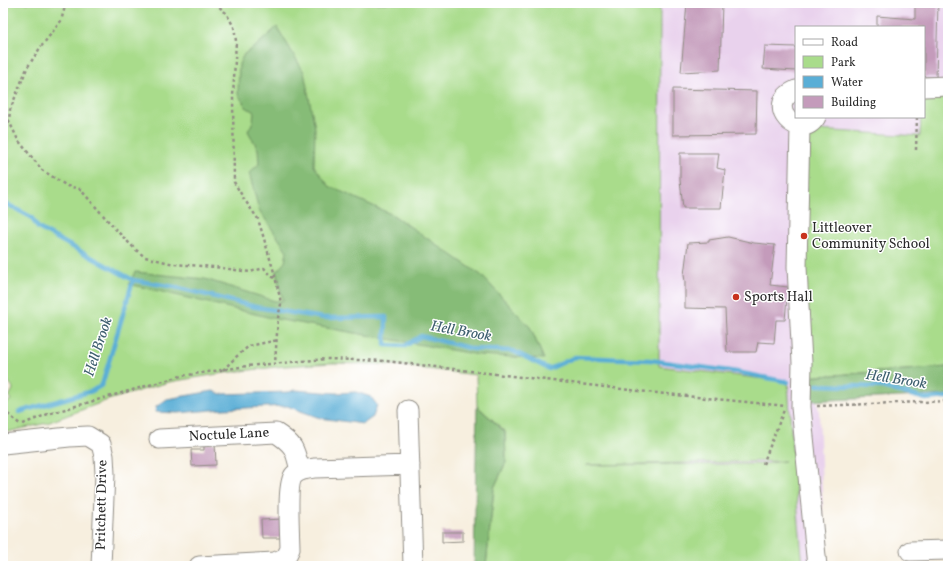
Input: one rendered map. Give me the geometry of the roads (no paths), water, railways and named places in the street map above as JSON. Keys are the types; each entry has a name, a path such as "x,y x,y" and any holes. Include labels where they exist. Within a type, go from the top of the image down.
{"street":[{"path":"925,87 948,86"},
{"path":"795,90 785,98 782,105 783,112 790,122 808,121 798,267 802,363 793,406 817,566"},
{"path":"408,410 413,566"},
{"name":"Noctule Lane","path":"159,439 276,433 288,440 296,451 300,471"},
{"name":"Pritchett Drive","path":"3,444 61,437 88,436 101,444 104,456 105,474 100,566"},
{"path":"199,566 274,562 286,557 290,550 290,487 293,476 300,471 314,468 410,465"},
{"path":"910,551 948,550"}],"water":[{"path":"295,390 336,393 356,392 371,397 377,405 373,417 363,424 320,418 287,406 178,413 155,412 156,407 167,399 213,391 221,394 289,392"}],"waterway":[{"name":"Hell Brook","path":"3,202 31,217 38,228 133,280 102,385 92,391 19,412"},
{"name":"Hell Brook","path":"133,280 175,287 256,307 324,318 386,317 385,345 405,346 421,336 473,349 513,351 549,369 575,357 650,360 737,372 788,382"},
{"name":"Hell Brook","path":"817,385 882,387 926,399 948,397"}],"place":[{"name":"Littleover Community School","path":"804,236"},
{"name":"Sports Hall","path":"736,297"}]}
